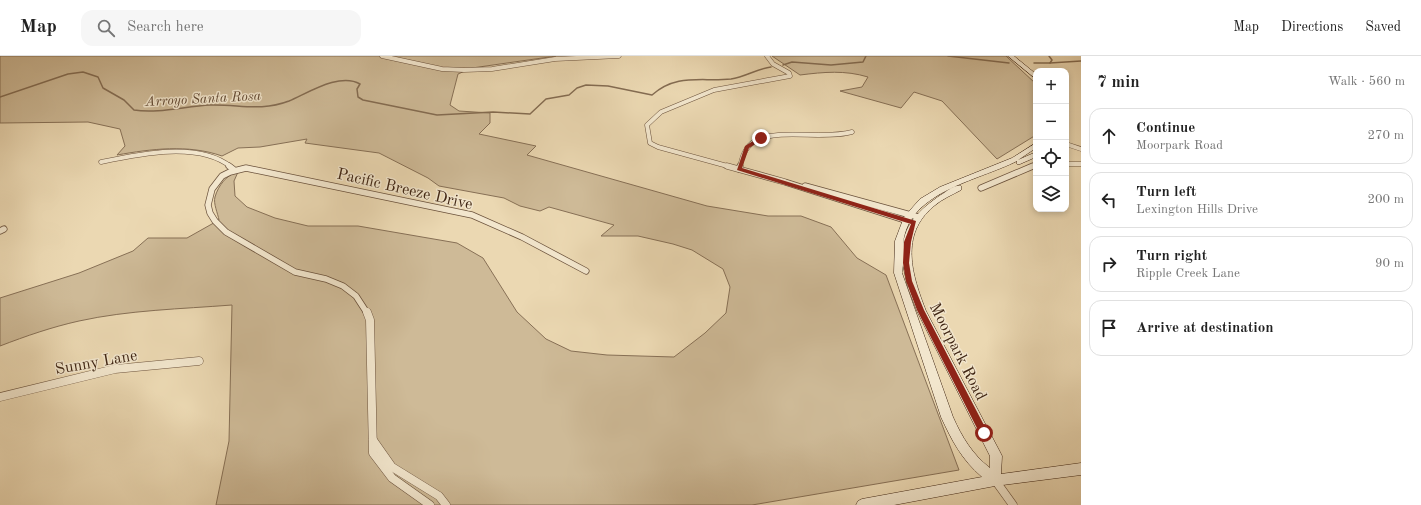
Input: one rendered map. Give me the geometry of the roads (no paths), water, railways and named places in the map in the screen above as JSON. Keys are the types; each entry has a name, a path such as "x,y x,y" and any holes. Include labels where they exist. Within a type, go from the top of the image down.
{"main road":[{"path":"1011,56 1033,75"},
{"path":"1015,56 1033,71"},
{"path":"912,218 928,197 943,188 1012,159 1033,146"},
{"name":"Moorpark Road","path":"995,480 973,462 955,435 913,321 898,273 897,257 901,232 912,218 950,192 1033,155"},
{"name":"Moorpark Road","path":"912,218 906,263 909,281 920,310 996,456 995,480"},
{"path":"862,505 995,480 1081,469"}],"street":[{"path":"382,56 442,69 464,70 492,69 555,59 619,56"},
{"path":"767,56 773,64 789,73 790,76 714,90 661,112 647,125 648,139 653,146 739,168 788,182 814,192 912,218"},
{"path":"739,168 747,147 761,138 834,135 852,132"},
{"path":"1069,145 1081,149"},
{"path":"101,162 141,154 178,152 207,155 221,160 233,169 221,176 210,194 208,204 210,214 216,223 226,232 297,273 329,279 354,293 364,305 370,320 373,453 382,468 405,489 430,505"},
{"path":"1069,164 1081,164"},
{"path":"981,188 1033,166"},
{"name":"Pacific Breeze Drive","path":"233,169 246,168 472,215 522,237 586,271"},
{"name":"Sunny Lane","path":"0,397 115,369 199,361"},
{"path":"372,438 392,467 428,488 439,496 446,505"},
{"path":"995,480 1013,505"}],"waterway":[{"name":"Arroyo Santa Rosa","path":"783,65 792,62 831,65 863,62 866,56"},
{"name":"Arroyo Santa Rosa","path":"948,56 1009,63"},
{"name":"Arroyo Santa Rosa","path":"1049,56 1052,60 1050,63"},
{"path":"1050,63 1081,61"},
{"name":"Arroyo Santa Rosa","path":"1034,63 1050,63"},
{"name":"Arroyo Santa Rosa","path":"0,97 68,74 83,72 98,77 103,88 124,100 134,110 153,111 210,105 259,107 289,101 324,85 343,80 360,84 357,89 358,97 363,100 437,115 493,112 530,114 546,99 569,95 577,88 586,85 608,86 652,95 661,88 680,81 731,79 771,67"}]}
